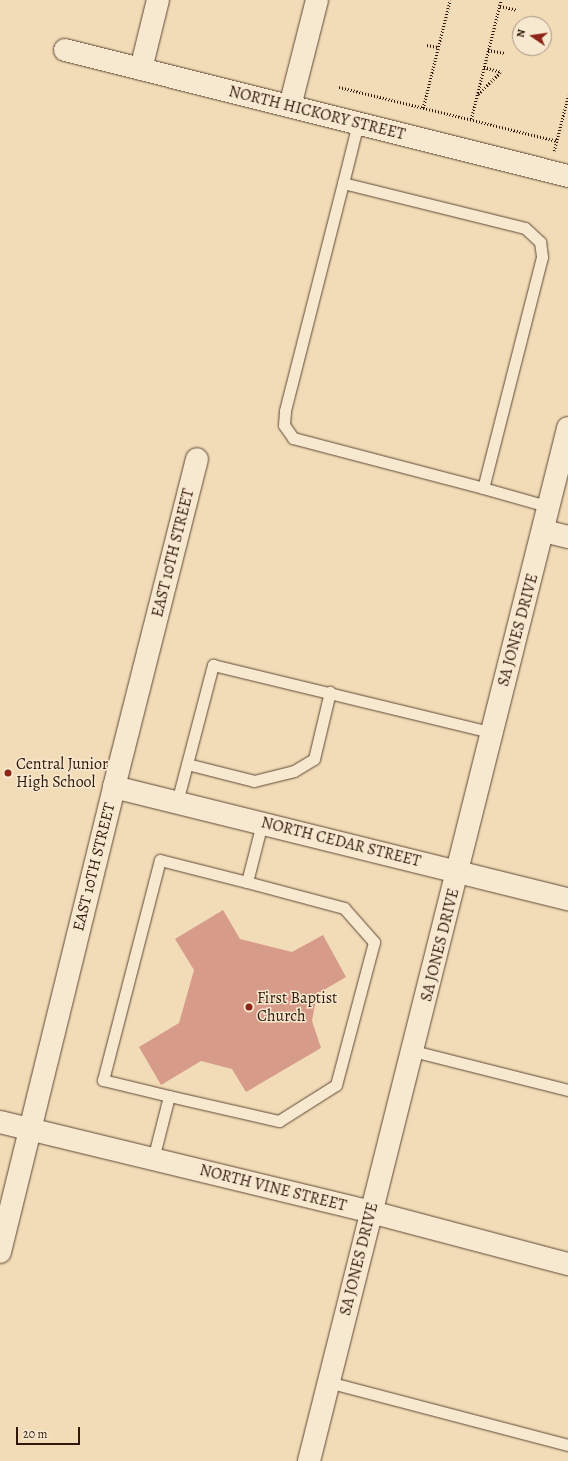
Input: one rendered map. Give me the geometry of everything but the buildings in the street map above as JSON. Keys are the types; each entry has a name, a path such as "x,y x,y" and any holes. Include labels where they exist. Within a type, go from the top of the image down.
{"street":[{"path":"140,69 158,0"},
{"path":"290,106 317,0"},
{"name":"NORTH HICKORY STREET","path":"65,50 568,176"},
{"name":"SA JONES DRIVE","path":"309,1461 459,870 491,732 544,531 568,428"},
{"name":"EAST 10TH STREET","path":"0,1252 29,1129 197,459"},
{"path":"544,531 568,537"},
{"name":"NORTH CEDAR STREET","path":"114,787 459,870 568,899"},
{"name":"NORTH VINE STREET","path":"0,1122 371,1212 568,1264"}],"lane":[{"path":"358,123 284,411 284,425 293,438 550,506"},
{"path":"343,182 524,228 540,242 542,257 483,488"},
{"path":"177,802 213,665 491,732"},
{"path":"187,764 254,781 294,771 314,759 330,692"},
{"path":"247,882 262,823"},
{"path":"160,860 344,908 374,942 336,1085 279,1121 169,1096 103,1080 160,860"},
{"path":"413,1051 568,1090"},
{"path":"153,1159 169,1096"},
{"path":"328,1382 568,1445"}],"path":[{"path":"423,108 450,0"},
{"path":"471,120 501,0"},
{"path":"500,6 517,10"},
{"path":"426,45 438,47"},
{"path":"488,50 505,53"},
{"path":"477,94 501,72 484,67"},
{"path":"339,86 557,141"},
{"path":"554,153 568,96"}],"place":[{"name":"Central Junior High School","path":"8,773"},
{"name":"First Baptist Church","path":"249,1007"}]}
